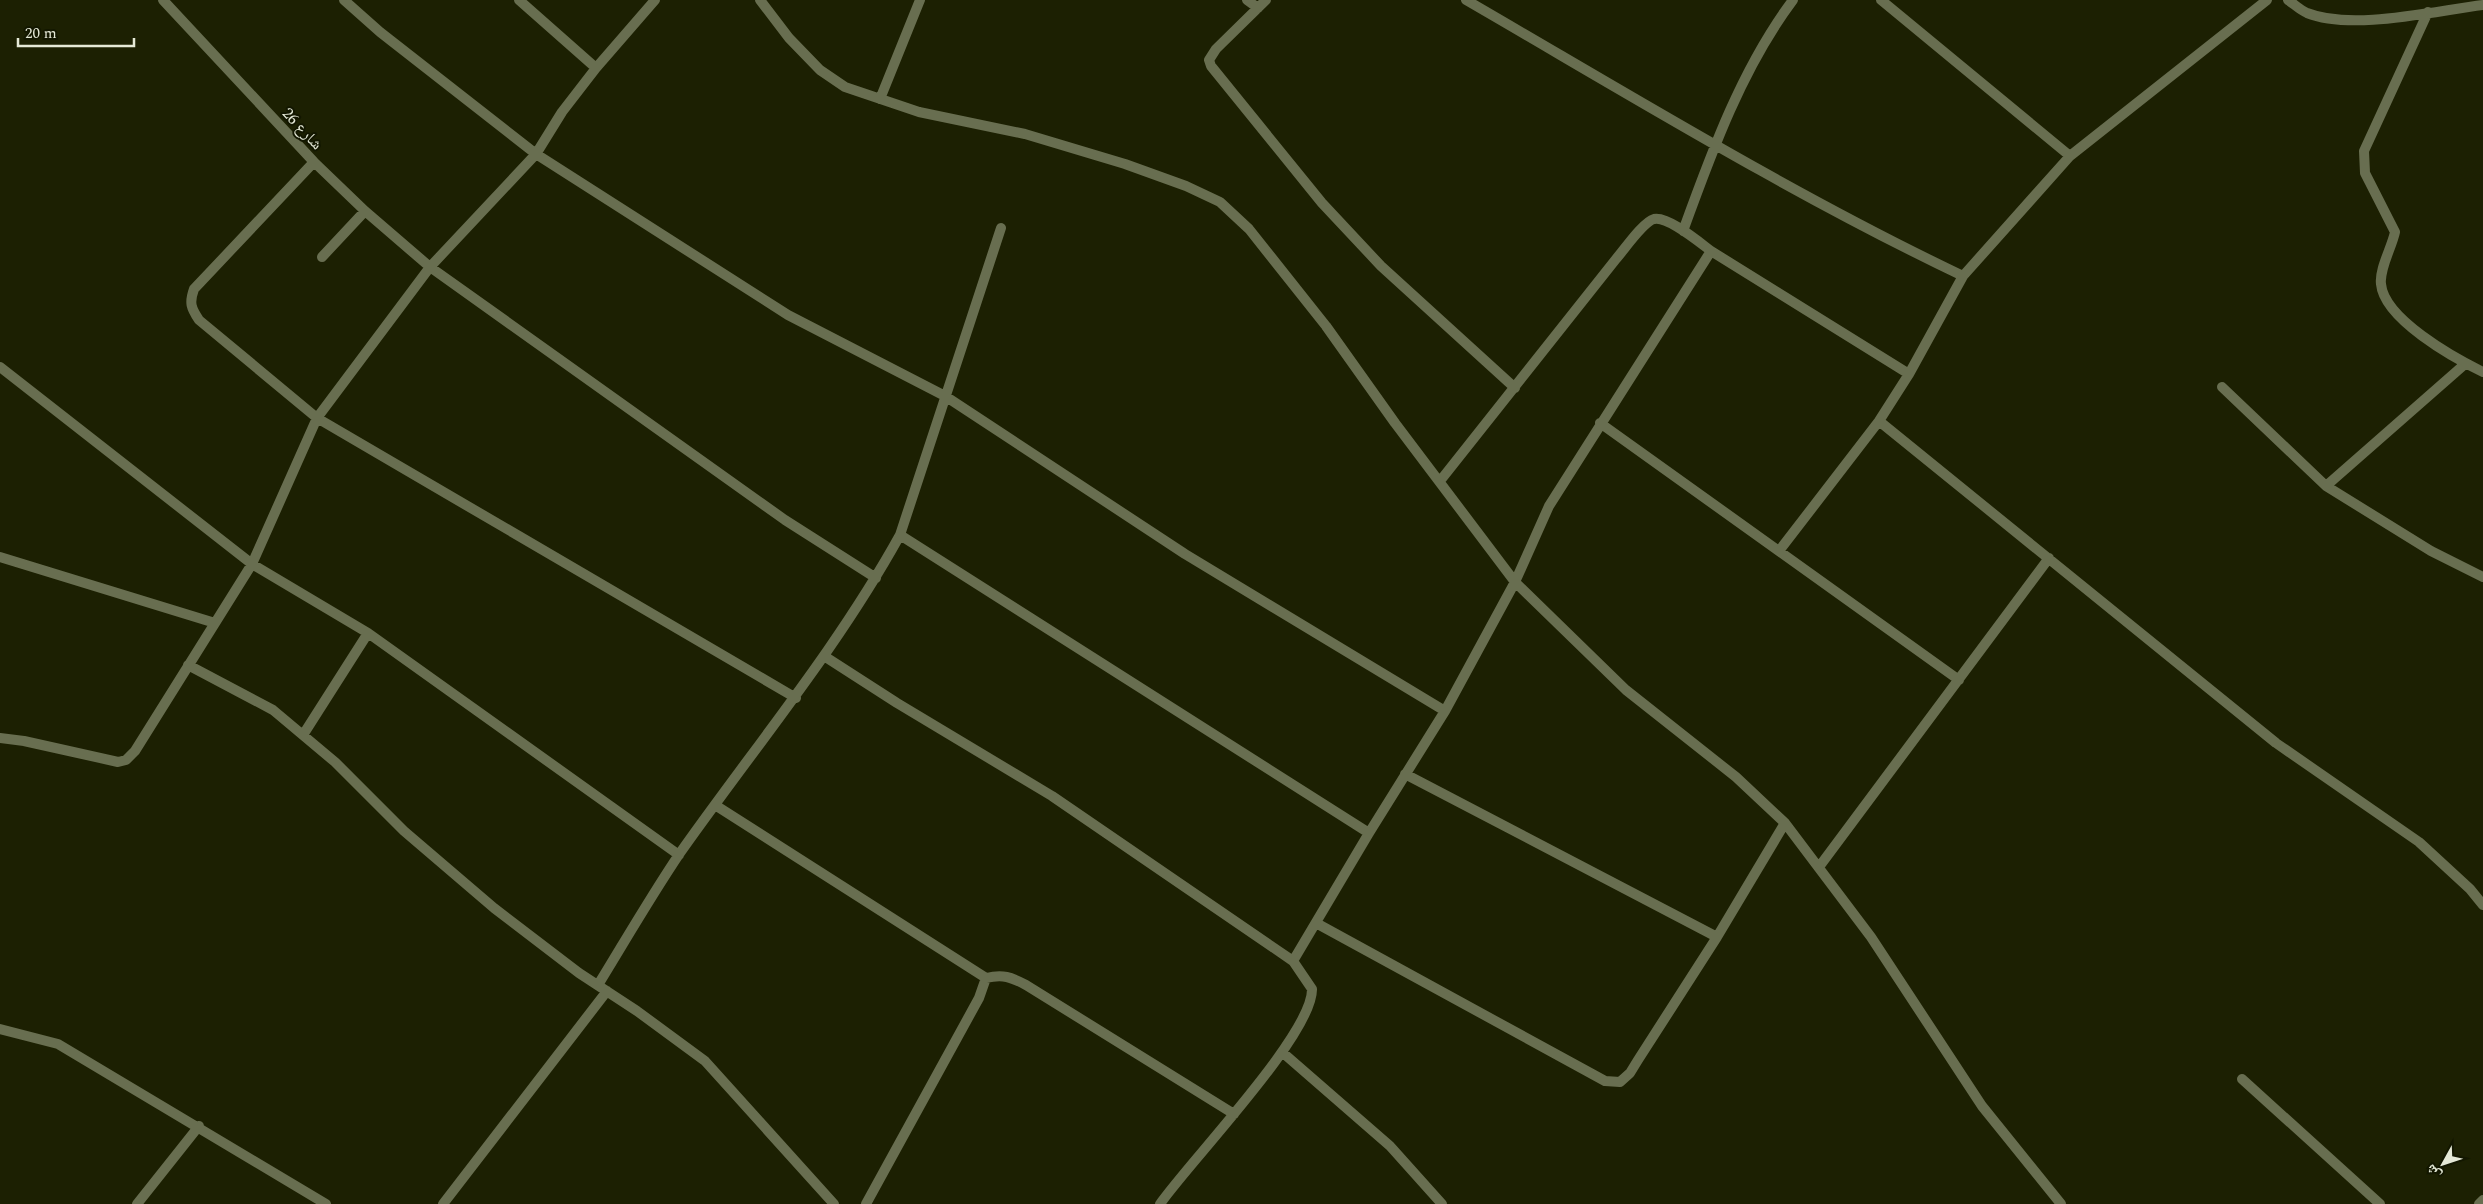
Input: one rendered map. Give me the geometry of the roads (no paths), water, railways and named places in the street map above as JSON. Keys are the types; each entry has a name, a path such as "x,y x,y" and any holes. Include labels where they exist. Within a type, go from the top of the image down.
{"street":[{"name":"شارع 26","path":"163,0 314,162 365,212 430,267 777,515 876,578"},
{"path":"344,0 380,32 536,154 788,316 945,396 1185,554 1445,710"},
{"path":"519,0 596,68"},
{"path":"0,738 24,741 118,762 126,760 136,751 252,564 317,418 430,267 536,154 562,112 596,68 655,0"},
{"path":"760,0 789,38 820,70 845,88 919,112 1025,134 1125,164 1186,186 1220,202 1249,229 1326,326 1515,582 1626,690 1736,777 1785,823 1871,937 1982,1106 2029,1167 2061,1204"},
{"path":"880,99 920,0"},
{"path":"1247,0 1258,8"},
{"path":"1266,0 1216,50 1209,60 1211,66 1322,204 1381,266 1515,388"},
{"path":"1466,0 1715,144 1903,247 1964,276"},
{"path":"1683,231 1715,144 1763,44 1793,0"},
{"path":"1881,0 2070,156"},
{"path":"1779,551 1880,421 1909,374 1964,276 2070,156 2267,0"},
{"path":"2288,0 2306,12 2332,19 2355,22 2483,5"},
{"path":"2428,12 2369,138 2363,163 2365,173 2395,232 2380,282 2385,298 2410,328 2465,364 2483,372"},
{"path":"314,162 194,289 190,302 199,320 317,418 796,698"},
{"path":"322,257 365,212"},
{"path":"1440,481 1645,225 1653,219 1663,220 1683,231 1711,251 1909,374"},
{"path":"598,985 679,855 796,698 876,578 900,535 1001,228"},
{"path":"1293,961 1368,833 1445,710 1515,582 1549,506 1711,251"},
{"path":"2326,486 2465,364"},
{"path":"0,367 252,564 368,633 679,855"},
{"path":"2222,387 2326,486 2431,551 2483,577"},
{"path":"1880,421 2276,743 2419,842 2470,889 2483,905"},
{"path":"1600,423 1959,680"},
{"path":"900,535 1368,833"},
{"path":"0,557 215,623"},
{"path":"1819,867 2049,558"},
{"path":"304,735 368,633"},
{"path":"824,656 1052,796 1293,961 1312,989 1311,1004 1282,1052 1160,1204"},
{"path":"188,666 273,710 335,762 404,831 494,908 705,1061 834,1204"},
{"path":"1405,774 1716,937"},
{"path":"715,805 986,978 1000,975 1011,977 1026,985 1234,1114"},
{"path":"1316,923 1605,1081 1620,1082 1630,1073 1785,823"},
{"path":"866,1204 979,998 986,978"},
{"path":"443,1204 607,991"},
{"path":"0,1029 58,1044 199,1126 326,1204"},
{"path":"1282,1052 1390,1146 1442,1204"},
{"path":"2242,1079 2380,1204"},
{"path":"137,1204 199,1126"},
{"path":"2479,1204 2483,1200"}]}
